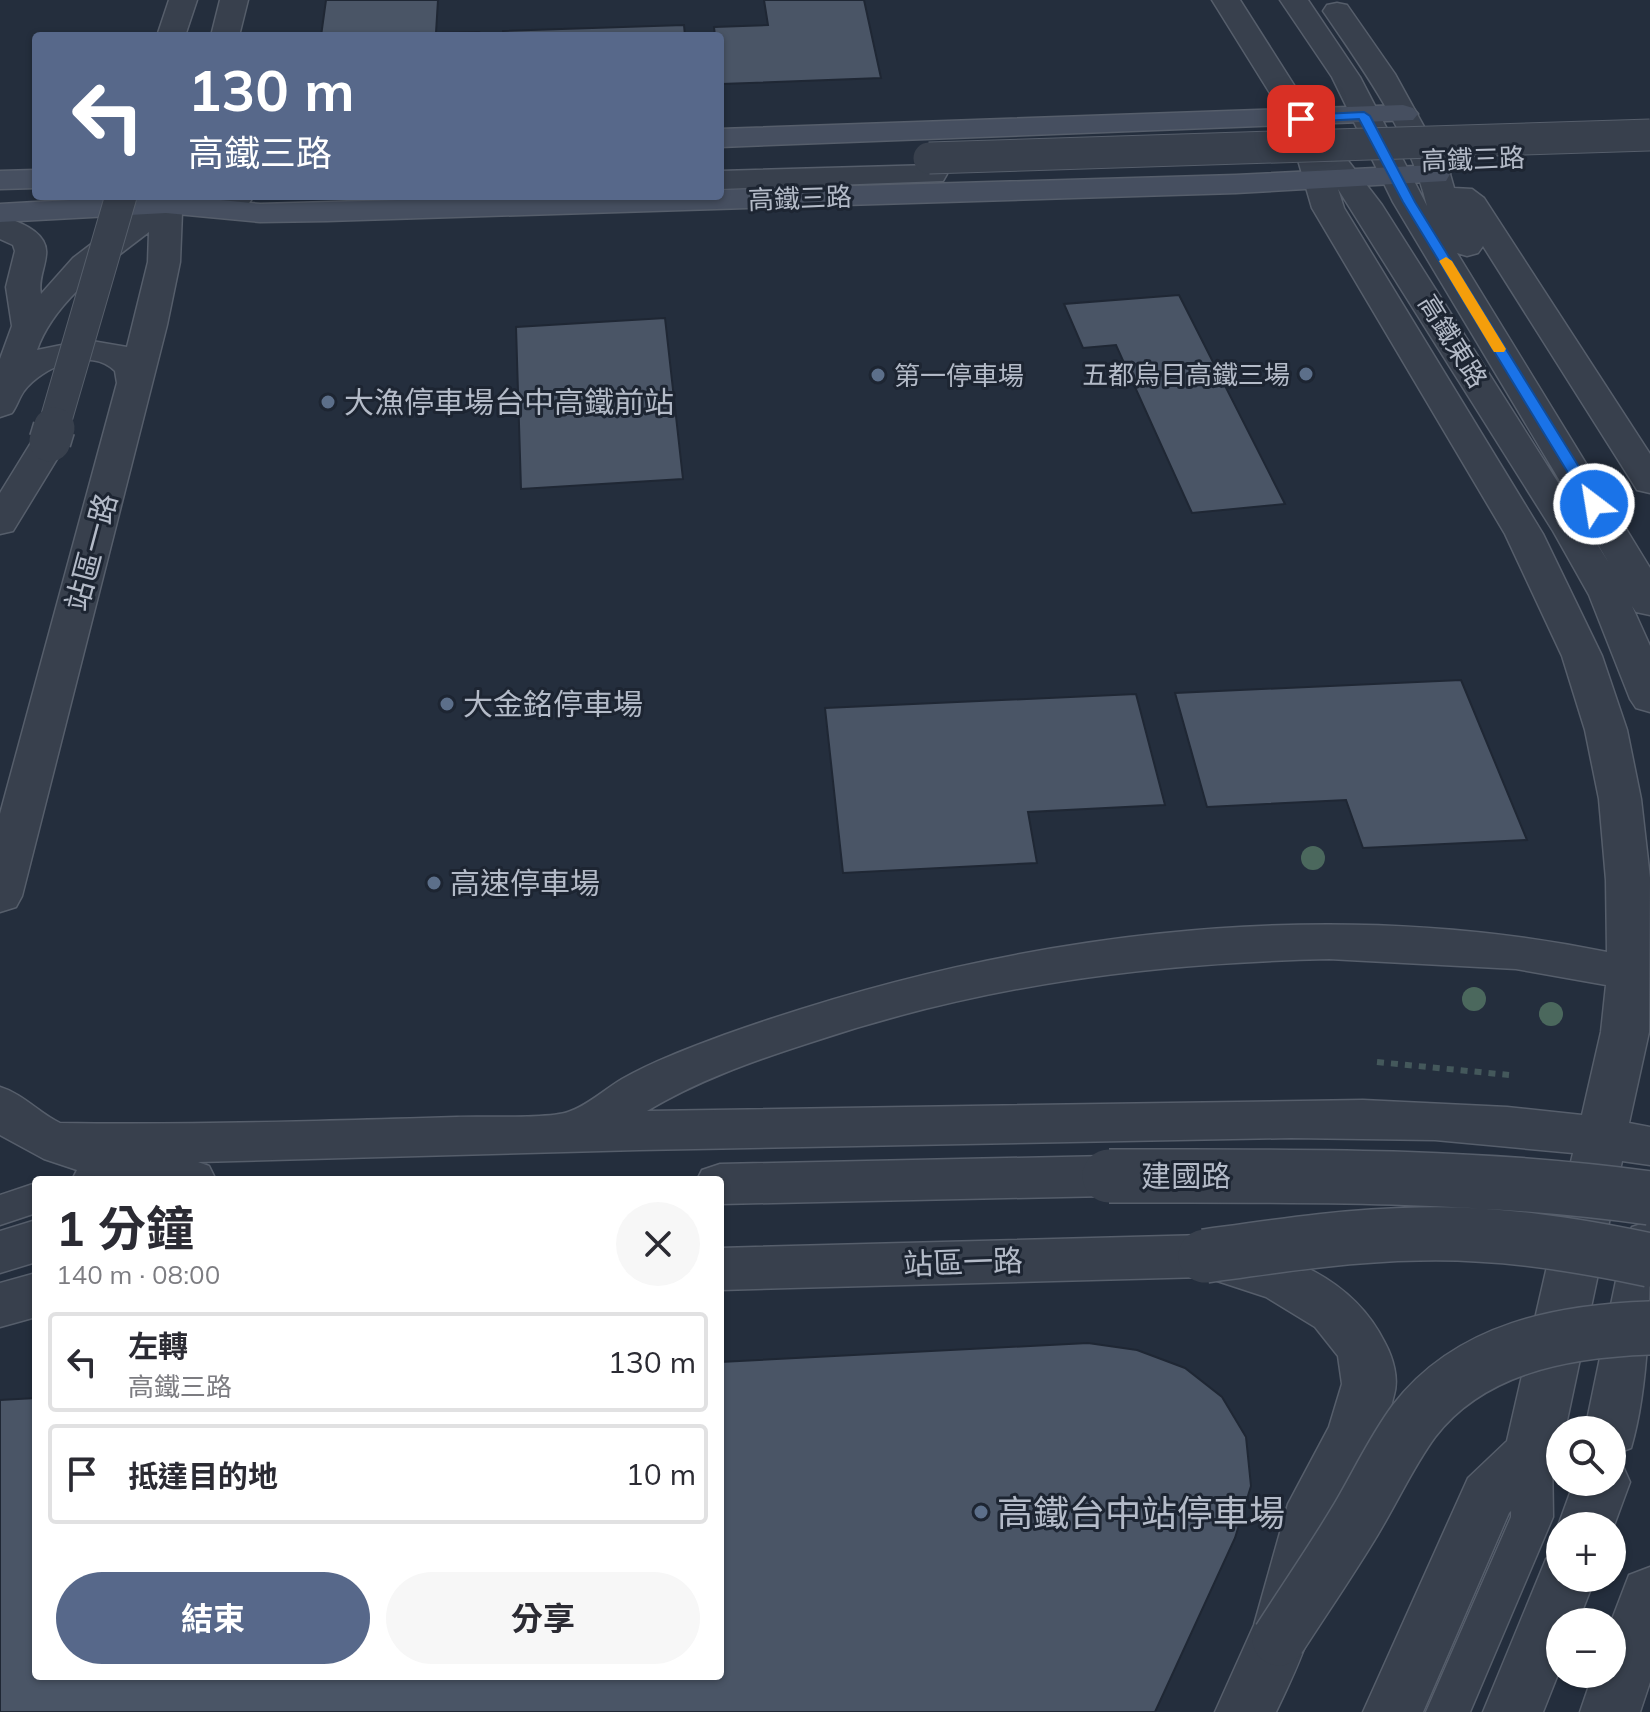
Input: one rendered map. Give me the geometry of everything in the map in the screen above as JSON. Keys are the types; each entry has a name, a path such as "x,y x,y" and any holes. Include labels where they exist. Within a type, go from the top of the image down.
{"street":[{"path":"172,32 183,0"},
{"path":"226,32 234,0"},
{"path":"1226,0 1301,119 1333,180 1328,208 1524,534 1582,656 1606,730 1620,799 1628,880 1630,973 1625,1032 1626,1141 1532,1453 1488,1496 1393,1712"},
{"name":"高鐵東路","path":"1294,0 1346,77 1395,176 1611,531 1650,603"},
{"path":"1329,0 1381,74 1435,174 1443,207 1650,541"},
{"name":"高鐵三路","path":"724,138 1403,114"},
{"name":"高鐵三路","path":"724,180 930,166 1650,135"},
{"name":"高鐵三路","path":"724,162 930,166 1650,153"},
{"path":"1435,174 1473,205 1650,482"},
{"name":"高鐵三路","path":"724,199 1435,174"},
{"path":"0,180 32,179"},
{"name":"高鐵東路","path":"1333,180 1366,205 1572,531 1608,595 1650,699"},
{"path":"0,523 50,441 120,200"},
{"path":"2,399 29,326 85,265 168,200"},
{"name":"高鐵三路","path":"0,213 168,200 260,213 704,200"},
{"name":"站區一路","path":"0,896 135,385 164,262 168,200"},
{"path":"0,226 27,240 31,251 23,287 29,326"},
{"path":"2,399 19,375 36,363 80,350 120,358 132,367 135,385"},
{"path":"576,1132 644,1090 721,1055 841,1011 1004,971 1125,953 1252,944 1396,943 1520,952 1630,973"},
{"path":"0,1106 23,1126 109,1173 144,1176"},
{"path":"56,1142 142,1145 576,1132 1284,1120 1438,1121 1626,1141"},
{"name":"建國路","path":"724,1184 1109,1176 1487,1179 1586,1188 1650,1198"},
{"path":"1205,1256 1313,1240 1391,1235 1496,1237 1588,1246 1650,1260"},
{"path":"0,1252 32,1242"},
{"path":"1615,1416 1650,1242"},
{"path":"1205,1256 1246,1265 1287,1280 1323,1302 1350,1327 1365,1357 1370,1385 1359,1422 1313,1514 1279,1639"},
{"name":"站區一路","path":"724,1269 1205,1256"},
{"path":"0,1282 32,1284"},
{"path":"0,1305 32,1296"},
{"path":"1245,1712 1279,1639 1425,1408 1460,1376 1501,1354 1550,1338 1597,1329 1650,1328"},
{"path":"1513,1712 1560,1592"},
{"path":"1610,1712 1650,1594"}],"lane":[{"path":"109,1173 282,1141"},
{"path":"0,1210 32,1199"},
{"path":"1448,1712 1532,1517 1532,1453"}],"path":[{"path":"1377,1062 1509,1075"}],"building":[{"path":"326,0 438,0 436,32 322,32"},
{"path":"764,0 864,0 881,78 724,84 724,32 715,32 714,27 768,25"},
{"path":"684,25 685,32 503,32"},
{"path":"1179,295 1285,504 1192,513 1116,345 1083,348 1064,304"},
{"path":"665,318 683,479 521,489 516,327"},
{"path":"1461,680 1527,840 1363,848 1346,800 1207,807 1175,693"},
{"path":"1136,694 1165,805 1028,812 1037,863 843,873 825,708"},
{"name":"高鐵台中站停車場","path":"1088,1343 1137,1350 1185,1368 1222,1397 1246,1437 1251,1486 1235,1538 1155,1712 0,1712 0,1400 32,1398 32,1680 724,1680 724,1362"}],"slow traffic":[{"path":"1446,261 1499,349"}],"place":[{"name":"五都烏日高鐵三場","path":"1306,374"},
{"name":"第一停車場","path":"878,375"},
{"name":"大漁停車場台中高鐵前站","path":"328,402"},
{"name":"大金銘停車場","path":"447,704"},
{"name":"高速停車場","path":"434,883"},
{"name":"高鐵台中站停車場","path":"981,1512"}],"route":[{"path":"1301,119 1364,116 1409,202 1594,504"}]}
